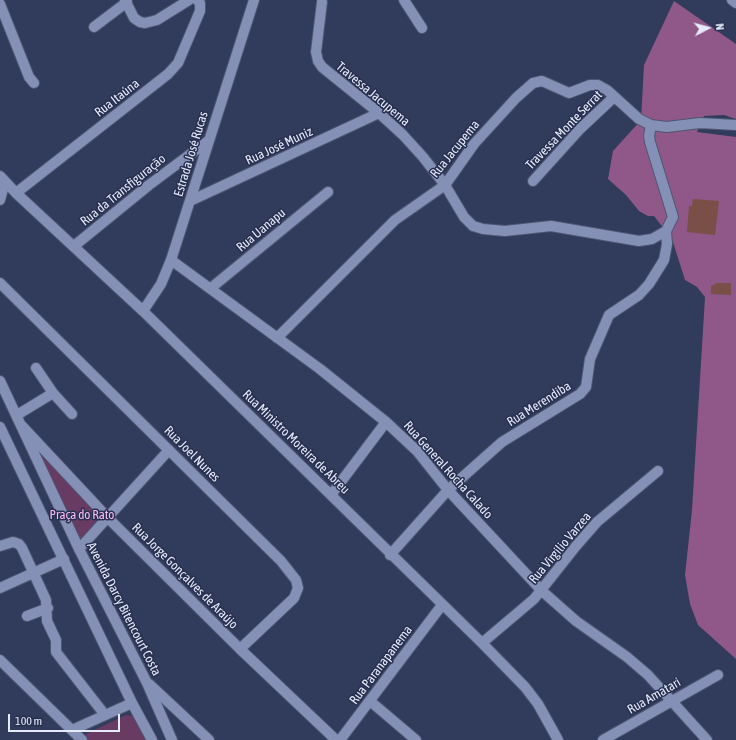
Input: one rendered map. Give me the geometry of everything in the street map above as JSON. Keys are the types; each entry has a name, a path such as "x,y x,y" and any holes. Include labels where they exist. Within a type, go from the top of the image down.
{"street":[{"path":"94,27 126,1 134,18 140,22 157,20 189,0"},
{"name":"Rua Itaúna","path":"16,193 168,74 178,63 200,10 200,3 197,0"},
{"name":"Estrada José Rucas","path":"143,311 161,284 171,260 254,0"},
{"path":"404,0 422,28"},
{"path":"732,0 736,3"},
{"name":"Travessa Jacupema","path":"322,2 316,35 316,52 318,61 324,70 379,114 423,157 445,186 464,217 473,226 483,229 505,231 551,226 640,241 652,239 666,230"},
{"path":"0,4 29,77 34,83"},
{"name":"Rua Jacupema","path":"277,338 395,220 445,186 474,144 493,122 527,87 537,81 553,85 570,94 595,84 607,90 639,119 651,125"},
{"name":"Travessa Monte Serrat","path":"533,181 580,129 614,97"},
{"name":"Rua José Muniz","path":"190,201 379,114"},
{"path":"666,230 673,218 650,142 649,136 651,125 667,127 700,123 736,125"},
{"name":"Rua da Transfiguração","path":"74,246 149,184 208,141"},
{"path":"0,200 3,179"},
{"name":"Rua Ministro Moreira de Abreu","path":"3,179 16,193 143,311 331,494 390,555 482,643 525,687 538,704 558,740"},
{"name":"Rua Uanapu","path":"211,288 328,192"},
{"name":"Rua Merendiba","path":"390,555 448,490 502,442 580,394 586,387 590,359 609,315 638,295 649,284 664,260 667,244 666,230"},
{"name":"Rua General Rocha Calado","path":"171,260 211,288 386,422 417,451 448,490 542,591 576,621 627,657 648,675 706,740"},
{"name":"Rua Joel Nunes","path":"0,283 281,561 296,580 298,588 294,598 240,650"},
{"path":"36,368 53,393 72,414"},
{"name":"Avenida Darcy Bitencourt Costa","path":"0,381 79,549 147,682 172,740"},
{"path":"17,415 53,393"},
{"path":"331,494 386,422"},
{"name":"Rua Jorge Gonçalves de Araújo","path":"22,426 107,517 240,650 336,740"},
{"path":"0,427 132,703 152,740"},
{"path":"79,549 169,450"},
{"name":"Rua Virgilio Varzea","path":"482,643 526,607 542,591 571,551 597,522 658,471"},
{"path":"0,546 13,542 19,544 44,594 48,608 47,621 56,640 56,652 105,715"},
{"path":"0,588 64,559"},
{"name":"Rua Paranapanema","path":"340,740 442,605"},
{"path":"27,616 48,608"},
{"path":"0,660 82,740"},
{"name":"Rua Amatari","path":"603,740 718,675"},
{"path":"147,682 209,740"},
{"path":"370,700 416,740"},
{"path":"72,730 132,703"},
{"path":"164,722 179,712"}],"green space":[{"name":"Praça do Rato","path":"26,432 104,516 79,547"},
{"path":"126,715 135,716 147,740 85,740 86,734"}],"shaded area":[{"path":"674,1 736,44 736,119 724,115 704,116 697,132 736,137 736,659 698,625 690,604 685,575 692,510 705,297 697,287 685,280 672,239 654,216 648,216 639,211 626,195 608,179 613,151 641,120 644,65"}],"building":[{"path":"693,199 719,201 715,235 687,232 689,206 692,206"},
{"path":"717,283 731,283 731,295 711,294 711,286"}]}
